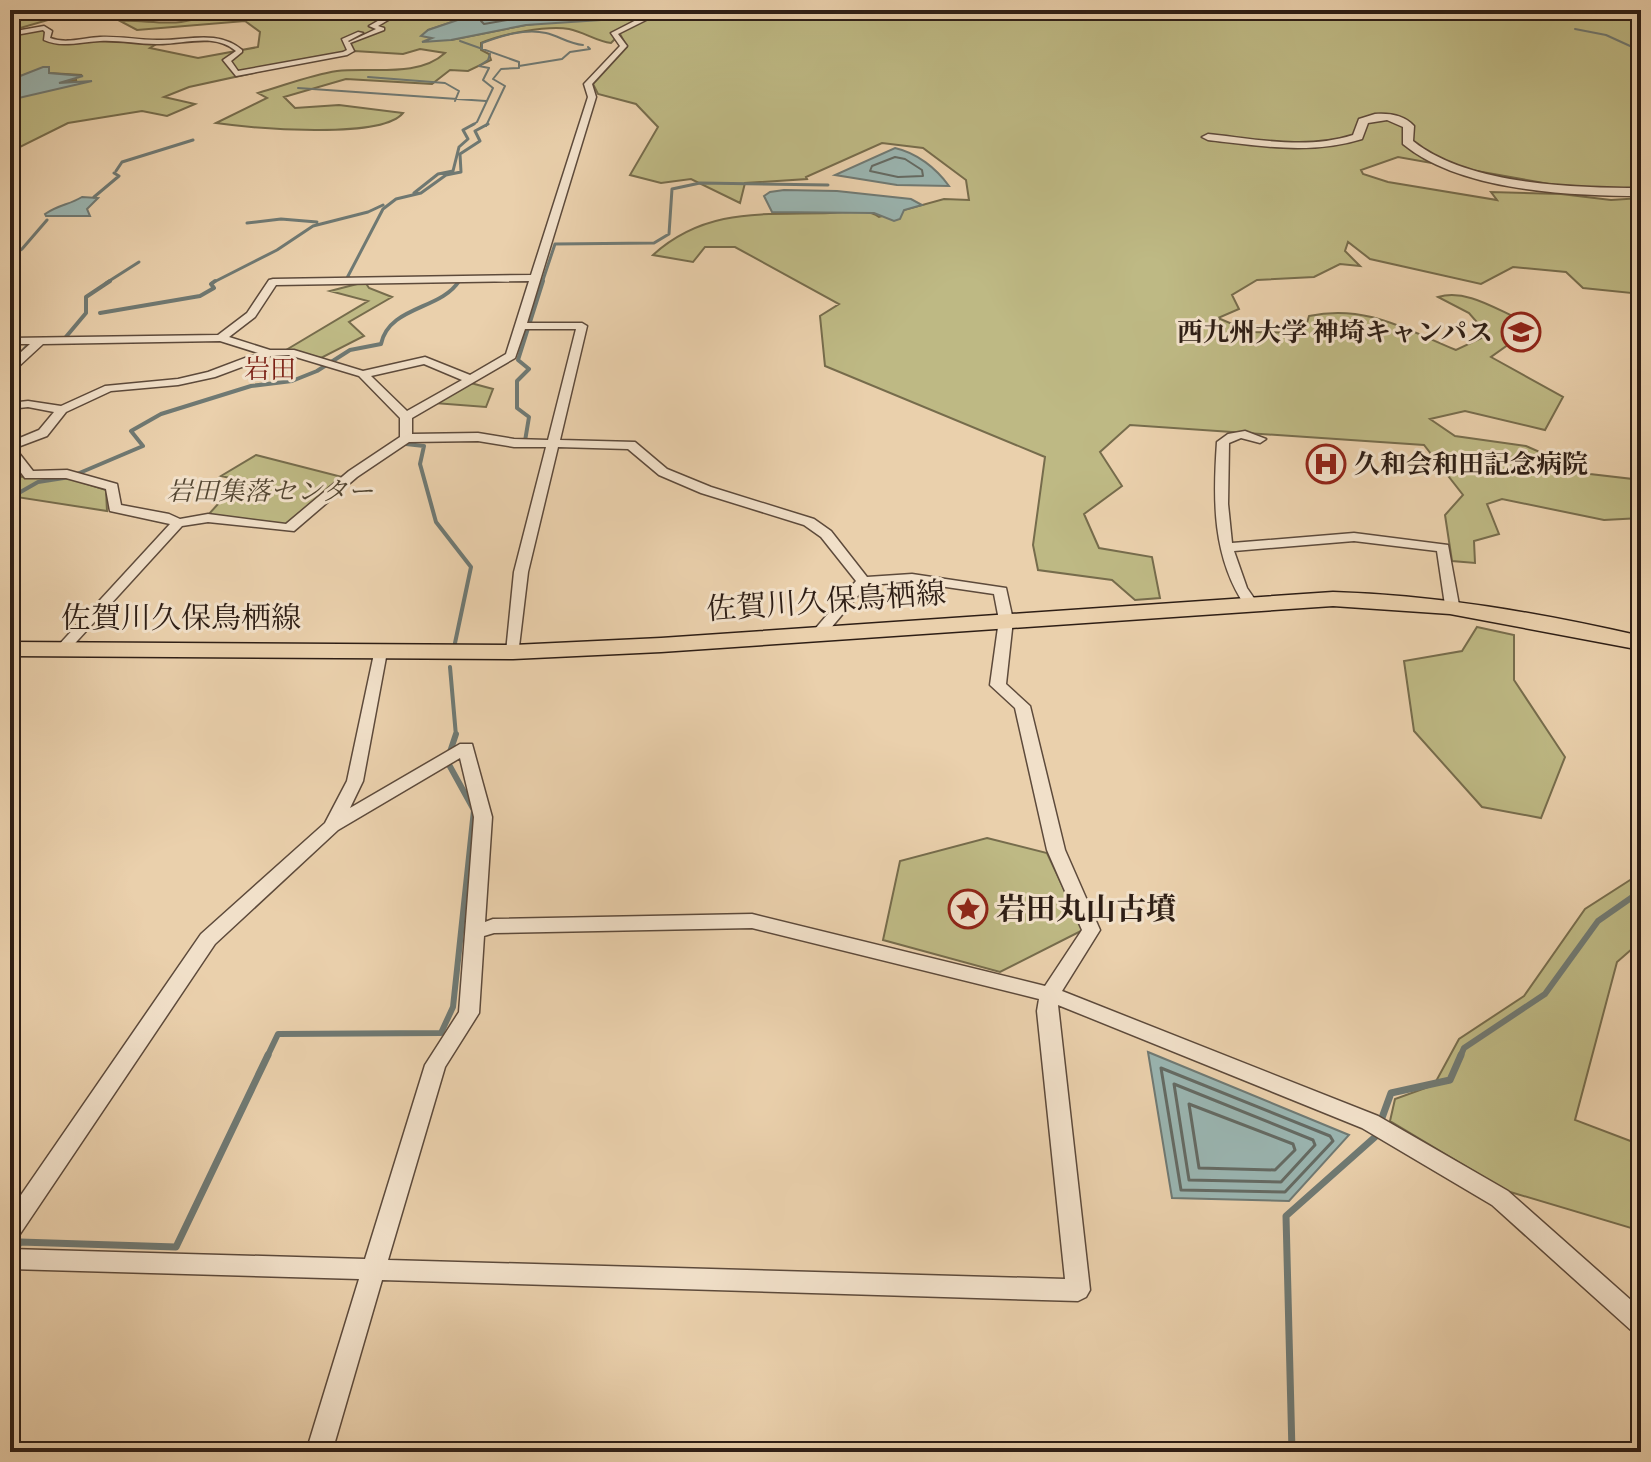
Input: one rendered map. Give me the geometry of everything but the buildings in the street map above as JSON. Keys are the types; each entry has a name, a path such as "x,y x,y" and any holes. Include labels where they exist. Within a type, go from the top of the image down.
{"main road":[{"name":"佐賀川久保鳥栖線","path":"10,649 513,652 661,645 1251,604 1377,599 1452,605 1641,643"}],"street":[{"path":"347,44 376,34 382,29 372,26 378,20 402,10"},
{"path":"406,417 511,356 529,326 535,278 592,97 588,84 624,46 614,33 650,15 683,10"},
{"path":"10,34 44,28 49,31 46,39 60,43 101,39 229,42 240,51 227,60 236,74 345,54 351,51 344,40 360,33"},
{"path":"1208,137 1322,145 1344,143 1358,137 1363,121 1396,119 1409,126 1407,142 1414,151 1439,164 1586,192 1641,192"},
{"path":"221,338 251,315 273,282 535,278"},
{"path":"513,652 521,572 582,326 529,326"},
{"path":"10,341 221,338 269,353"},
{"path":"28,404 27,395 10,386 11,367 40,341"},
{"path":"178,523 169,518 115,508 112,487 74,476 29,475 10,448 43,433 62,410 109,388 200,378 269,353 290,352 363,374 406,417 411,438"},
{"path":"363,374 425,360 469,379"},
{"path":"10,406 28,404 62,410"},
{"path":"1251,604 1243,594 1227,548 1220,493 1223,442 1234,434 1247,433 1260,439"},
{"path":"62,649 178,523 208,518 289,528 353,474 411,438 478,437 553,445 631,445 663,472 706,490 809,522 826,534 863,581"},
{"path":"1227,548 1354,537 1443,548 1452,605"},
{"path":"15,1259 372,1272 1078,1290 1047,1011 1050,994 1091,930 1056,850 1022,706 998,685 1006,620 1001,591 937,580 863,581 820,632"},
{"path":"332,826 355,781 380,652"},
{"path":"10,1230 208,939 332,826 466,748 483,817 469,1013 435,1065 319,1452"},
{"path":"476,932 493,926 752,921 1050,994 1370,1122 1500,1198 1641,1324"}],"green space":[{"path":"10,10 99,10 79,11 10,31"},
{"path":"210,10 478,10 473,15 428,30 423,36 451,40 526,25 660,10 1581,10 1590,14 1641,18 1641,190 1566,187 1398,157 1361,170 1363,174 1388,182 1497,200 1491,192 1561,194 1611,200 1641,198 1641,207 1637,207 1641,210 1641,294 1583,288 1566,272 1513,267 1481,284 1370,259 1348,242 1345,251 1360,266 1340,264 1314,277 1257,280 1232,295 1239,309 1218,318 1251,332 1304,333 1309,316 1348,313 1402,327 1456,350 1488,335 1469,313 1438,297 1469,298 1500,310 1519,319 1519,337 1491,357 1563,397 1545,430 1465,411 1430,419 1455,436 1526,446 1590,474 1641,480 1641,518 1604,520 1502,499 1487,504 1499,534 1474,541 1475,563 1452,561 1445,515 1463,495 1424,445 1130,425 1100,452 1122,486 1084,514 1099,548 1152,557 1160,598 1135,600 1112,580 1038,570 1033,545 1045,457 825,366 820,316 839,304 735,247 705,247 693,262 653,255 694,228 737,217 856,212 879,217 944,199 969,200 966,180 923,148 882,143 807,179 745,183 740,203 691,179 661,183 630,175 658,127 636,104 598,94 593,84 627,47 620,34 611,43 574,30 549,28 500,36 481,43 481,50 489,54 491,60 468,71 450,70 432,84 346,79 284,97 295,108 339,105 403,113 370,127 315,130 216,123 267,98 258,93 297,81 337,71 408,69 434,61 445,53 420,49 403,54 354,51 189,87 164,97 195,104 167,116 142,111 68,123 10,152 10,100 77,80 57,82 82,75 49,73 43,68 10,80 10,33 45,28 51,30 49,39 62,41 144,40 158,43 150,48 198,58 258,47 260,32 245,21 137,30 120,21 179,22"},
{"path":"365,282 369,288 392,297 349,322 364,336 321,358 286,350 368,301 330,291"},
{"path":"467,382 493,389 486,407 434,403"},
{"name":"岩田集落センター","path":"256,455 342,477 287,525 208,515 240,480 221,476"},
{"path":"62,476 106,490 107,511 10,496 10,477"},
{"path":"1477,627 1514,635 1514,680 1565,757 1541,818 1482,807 1414,731 1404,661 1462,651"},
{"path":"987,838 1047,853 1083,930 1000,972 883,940 900,861"},
{"path":"1641,873 1641,941 1617,962 1575,1120 1641,1145 1641,1231 1507,1191 1390,1121 1395,1099 1434,1085 1459,1039 1524,996 1585,909"}],"water":[{"path":"478,10 660,10 647,11 631,18 526,25 451,40 422,42 432,38 421,36 428,30 473,15"},
{"path":"49,67 49,73 83,76 59,83 92,81 10,100 10,80"},
{"path":"895,148 925,162 949,186 897,185 835,175"},
{"path":"784,190 837,191 911,199 922,205 904,210 900,219 894,221 874,213 772,212 764,196"},
{"path":"82,197 98,198 87,209 90,216 45,214 55,208"},
{"path":"1148,1052 1349,1135 1289,1201 1172,1198"}],"waterway":[{"path":"1575,29 1606,35 1641,51"},
{"path":"482,49 482,43 530,31 583,45"},
{"path":"460,41 482,49"},
{"path":"519,66 562,59 570,52 590,49 588,47"},
{"path":"482,49 519,62 519,66"},
{"path":"474,124 493,88 483,80 489,68 479,66 488,60 490,54"},
{"path":"487,125 505,86 493,79 501,69 519,66"},
{"path":"368,77 445,83 459,91 456,99"},
{"path":"298,88 456,99"},
{"path":"456,99 486,101"},
{"path":"414,193 438,174 453,171 459,147 468,139 463,130 474,124"},
{"path":"350,278 347,278 383,209 396,199 421,193 446,175 461,172 460,154 480,141 475,131 487,125"},
{"path":"116,171 122,162 193,140"},
{"path":"94,197 119,176 114,173"},
{"path":"542,283 555,244 654,243 669,234 672,189 700,183 828,185"},
{"path":"213,282 277,250 313,226 383,205"},
{"path":"247,223 281,219 317,222"},
{"path":"10,257 22,249 47,220"},
{"path":"106,283 139,262"},
{"path":"457,283 460,279"},
{"path":"59,338 65,338 86,313 86,297 110,281"},
{"path":"10,498 38,482 70,477 143,446 131,431 161,414 251,386 292,381 317,371 350,350 381,344 394,322 440,298 459,281"},
{"path":"525,441 529,417 517,408 517,381 529,369 518,360 543,281"},
{"path":"100,313 200,296 214,288 213,282"},
{"path":"10,354 20,354 30,343"},
{"path":"410,441 406,444 424,446 420,464 436,522 471,567 455,643"},
{"path":"450,667 456,734"},
{"path":"267,1057 278,1034 441,1033 453,1007 474,810 447,761 456,734"},
{"path":"1460,1057 1464,1048 1545,994 1598,921 1641,891"},
{"path":"10,1257 20,1242 176,1247 268,1055"},
{"path":"1292,1452 1286,1216 1375,1137 1391,1093 1450,1080 1461,1055"}],"place":[{"name":"西九州大学 神埼キャンパス","path":"1521,332"},
{"name":"久和会和田記念病院","path":"1326,464"},
{"name":"岩田丸山古墳","path":"968,909"}],"district":[{"name":"岩田","path":"270,369"}]}
